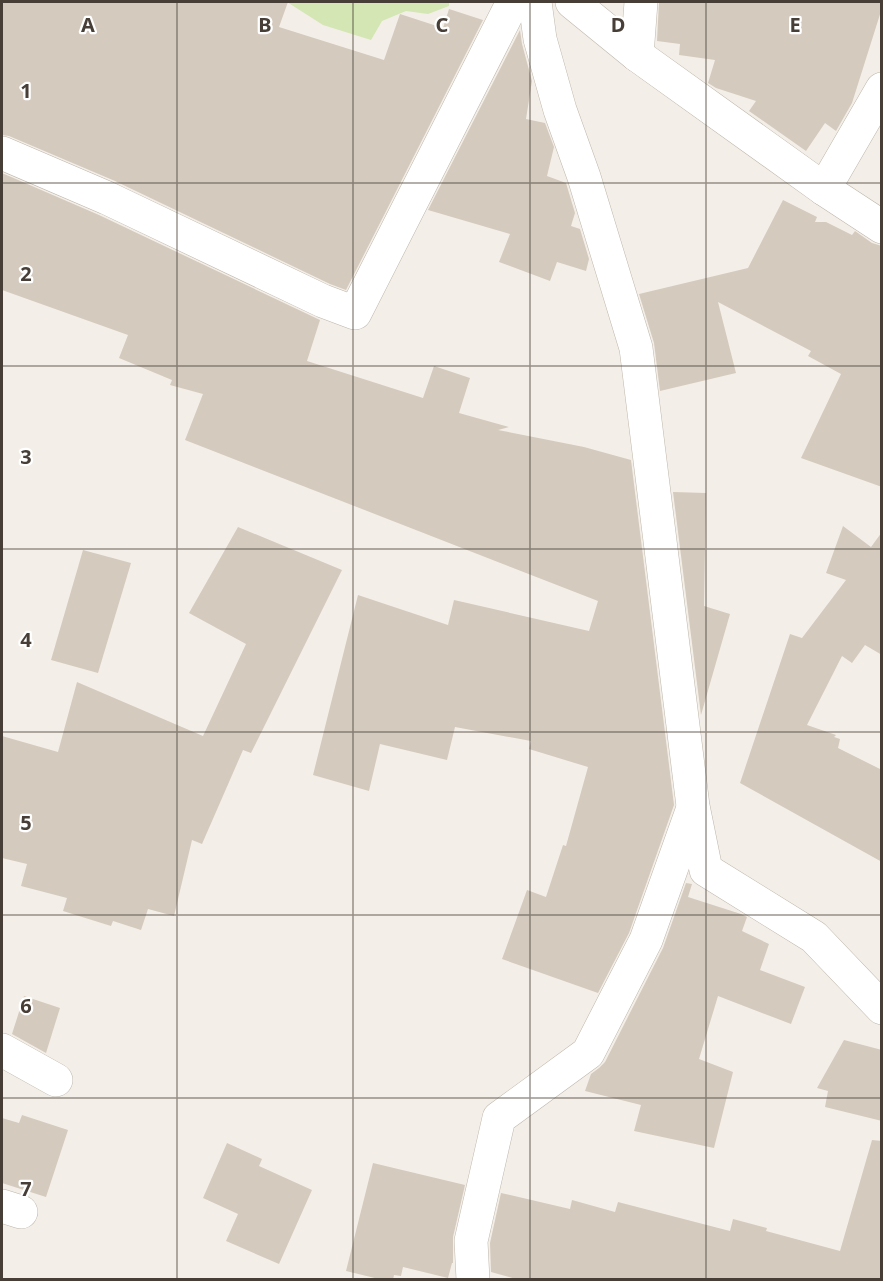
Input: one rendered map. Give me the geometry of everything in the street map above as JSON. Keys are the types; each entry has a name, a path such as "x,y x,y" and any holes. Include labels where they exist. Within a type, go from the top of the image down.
{"street":[{"path":"2,153 107,198 323,301 356,313 513,2"},
{"path":"535,2 540,39 560,110 584,177 636,348 693,807 706,870 814,937 882,1008"},
{"path":"572,2 637,55 824,189 882,226"},
{"path":"637,55 642,2"},
{"path":"824,189 882,89"},
{"path":"473,1280 471,1241 499,1118 588,1053 646,940 693,807"},
{"path":"2,1050 56,1080"}],"green space":[{"path":"287,2 449,2 449,6 428,14 406,11 382,21 371,40 323,25"}],"building":[{"path":"2,2 288,2 279,27 384,60 400,14 443,28 449,9 483,20 346,290 115,181 2,135"},
{"path":"659,2 882,2 882,8 852,103 836,131 825,123 806,151 749,111 756,101 716,88 708,83 715,60 679,55 680,44 657,41"},
{"path":"520,30 532,81 526,119 545,123 554,147 547,176 566,183 575,213 571,226 580,229 589,259 586,271 557,262 550,281 499,262 510,234 428,210"},
{"path":"2,173 99,215 320,320 307,361 423,398 434,366 470,378 459,413 509,427 498,430 584,447 631,460 674,805 629,933 598,993 502,959 527,890 546,897 563,845 566,846 588,767 529,749 531,741 455,727 447,760 380,744 369,791 313,775 358,595 448,625 454,600 589,631 598,601 185,440 203,394 170,385 172,380 119,358 128,335 2,290"},
{"path":"783,200 817,217 815,222 826,222 852,235 855,231 872,243 882,246 882,487 801,458 841,374 808,356 811,351 718,302 736,373 660,391 654,343 639,294 748,268"},
{"path":"673,492 706,493 704,606 730,614 701,715"},
{"path":"843,526 871,547 882,532 882,655 865,645 852,663 842,656 807,725 836,735 834,737 840,739 838,748 882,770 882,862 740,783 790,634 802,638 846,580 826,573"},
{"path":"238,527 342,570 251,753 243,750 202,844 192,840 174,916 148,909 141,930 113,921 111,926 63,911 67,898 21,886 27,864 2,858 2,736 58,752 77,682 203,736 246,644 189,613"},
{"path":"83,550 131,563 98,673 51,660"},
{"path":"686,883 692,884 688,897 747,917 742,931 769,944 760,970 805,987 791,1024 718,996 699,1059 733,1072 714,1148 634,1131 641,1105 585,1091 591,1074 605,1062 663,948"},
{"path":"24,996 60,1008 46,1053 12,1034"},
{"path":"844,1040 882,1050 882,1121 825,1107 828,1091 817,1088"},
{"path":"22,1115 68,1130 46,1197 2,1183 2,1118 19,1123"},
{"path":"872,1140 882,1141 882,1280 520,1280 491,1272 490,1243 501,1193 570,1209 572,1200 615,1212 618,1202 730,1231 733,1219 767,1228 766,1231 840,1251"},
{"path":"227,1143 262,1159 259,1166 312,1190 279,1264 226,1241 238,1214 203,1198"},
{"path":"373,1163 465,1185 453,1237 453,1263 448,1278 403,1267 401,1276 394,1275 393,1280 383,1280 346,1271"}]}
